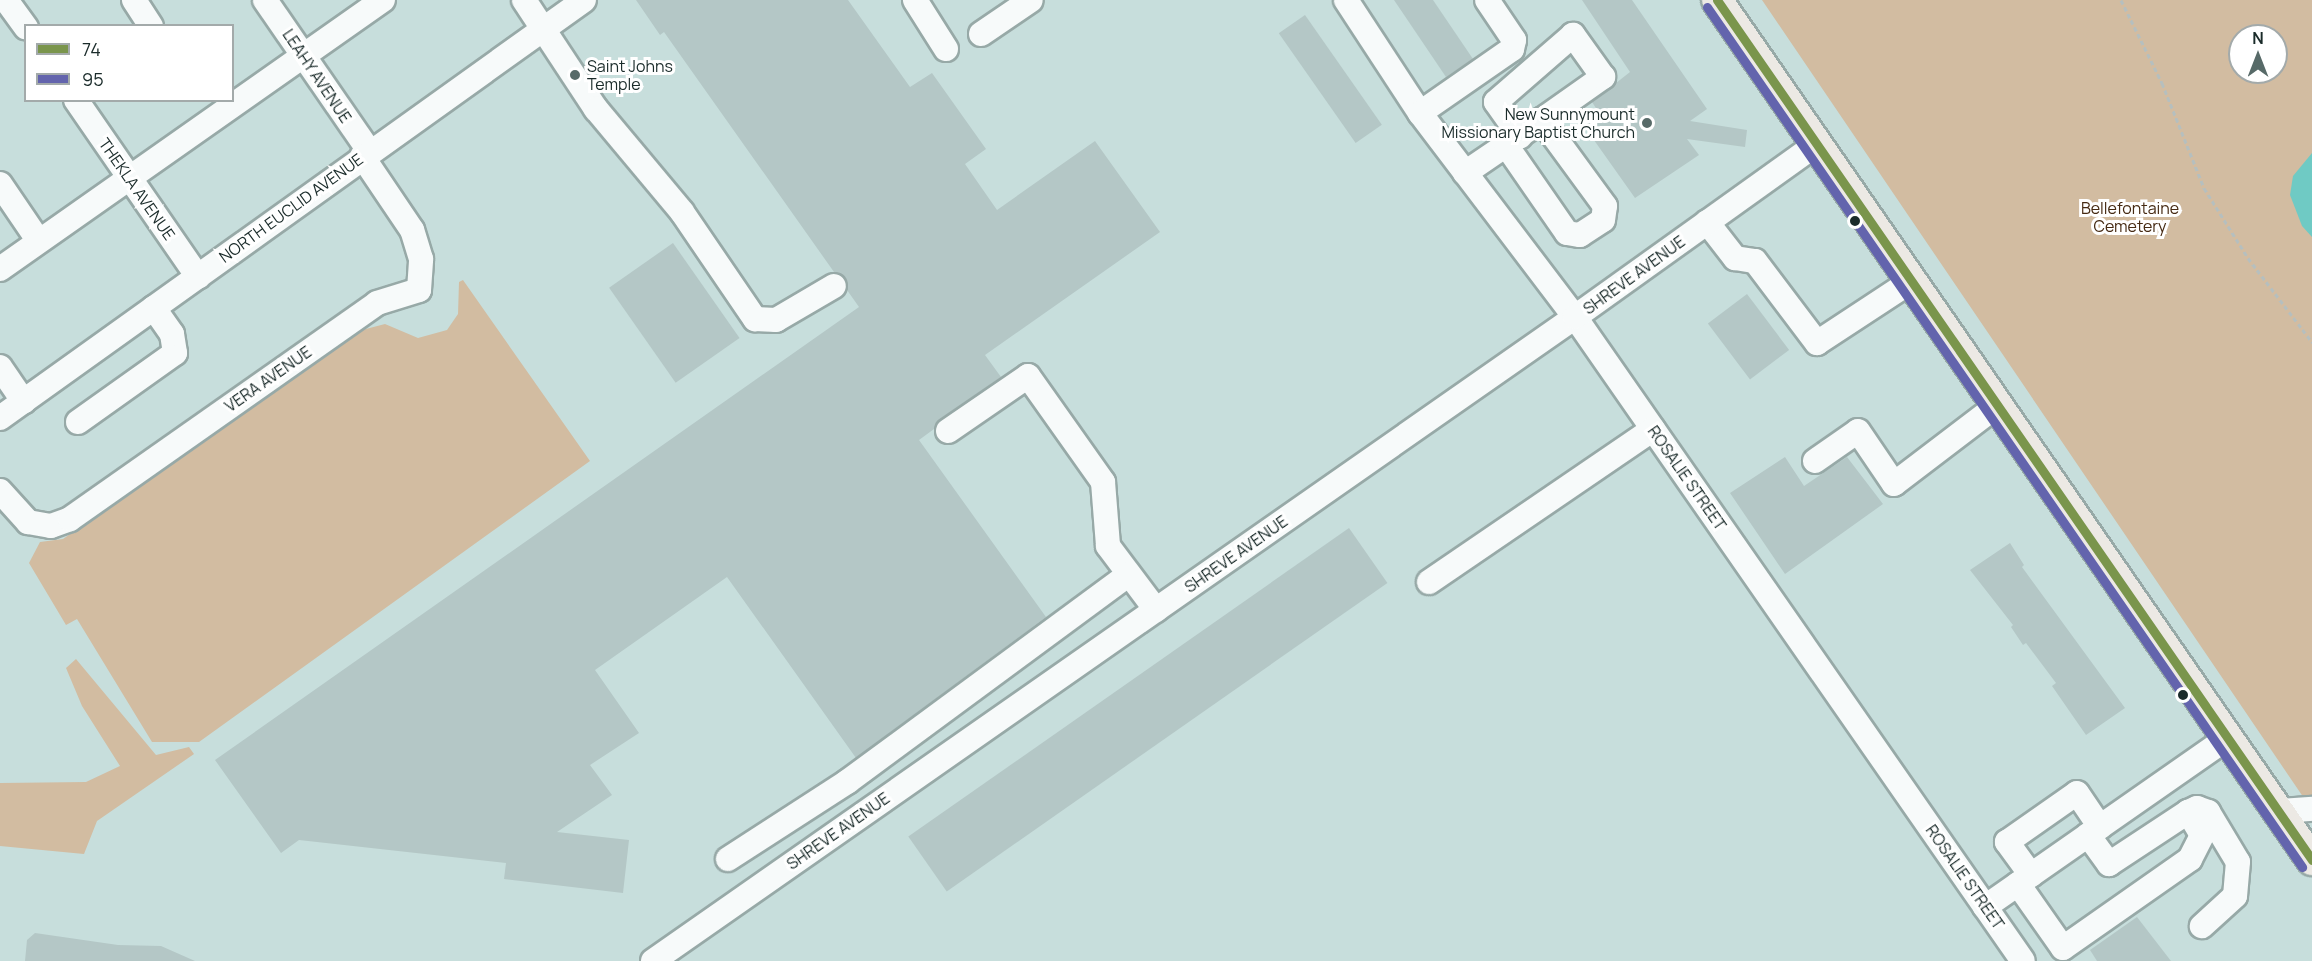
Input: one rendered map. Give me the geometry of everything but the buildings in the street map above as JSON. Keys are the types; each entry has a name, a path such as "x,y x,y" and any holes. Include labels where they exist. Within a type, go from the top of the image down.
{"main road":[{"path":"1717,0 2281,811 2312,860"}],"street":[{"path":"6,0 24,25"},
{"path":"134,0 150,24"},
{"name":"LEAHY AVENUE","path":"265,0 304,56 366,154"},
{"path":"234,95 304,56 382,0"},
{"path":"524,0 596,109 682,212 755,319 776,320 834,286"},
{"name":"NORTH EUCLID AVENUE","path":"0,418 584,0"},
{"path":"915,0 946,49"},
{"path":"981,34 1031,0"},
{"name":"ROSALIE STREET","path":"1346,0 1420,113 1575,317 2023,961"},
{"path":"1420,113 1512,49 1515,40 1487,0"},
{"path":"1465,173 1513,141 1542,120 1603,77 1573,35 1496,102 1513,141 1567,233 1580,235 1603,220 1605,206 1542,120"},
{"name":"THEKLA AVENUE","path":"77,102 198,277"},
{"path":"0,268 128,176 208,109"},
{"name":"SHREVE AVENUE","path":"653,961 1575,317 1818,143"},
{"name":"VERA AVENUE","path":"0,491 28,522 51,525 70,519 377,303 419,290 421,259 412,230 366,154"},
{"path":"0,184 38,240"},
{"path":"1707,222 1735,258 1755,261 1817,343 1913,280"},
{"path":"78,422 175,353 172,334 154,308"},
{"path":"0,367 24,402"},
{"path":"948,431 1028,376 1103,482 1108,546 1156,610"},
{"path":"1815,461 1858,431 1894,484 1999,404"},
{"path":"1429,582 1653,429"},
{"path":"728,859 847,782 1129,574"},
{"path":"1985,907 2229,736"},
{"path":"2188,812 2202,835 2190,859 2063,948 2024,879 2007,842 2077,793 2109,864 2188,812 2197,808 2208,812 2238,862 2235,897 2202,926"},
{"path":"2281,811 2312,810"}],"path":[{"path":"2121,0 2162,83 2205,188 2248,258 2312,342"}],"green space":[{"name":"Bellefontaine Cemetery","path":"1762,0 2312,0 2312,810"},
{"path":"463,280 590,461 199,742 152,742 77,619 66,625 29,563 40,542 63,539 362,330 385,324 418,338 447,330 458,314 459,282"},
{"path":"76,659 156,755 189,747 194,754 97,821 84,854 0,846 0,783 86,782 120,766 82,706 66,668"}],"water":[{"path":"2312,153 2312,237 2302,226 2290,195 2293,176"}],"transit line":[{"name":"74","path":"1717,0 2312,860"},
{"name":"95","path":"1707,7 2302,867"}],"place":[{"name":"Saint Johns Temple","path":"575,75"},
{"name":"New Sunnymount Missionary Baptist Church","path":"1647,123"}]}
